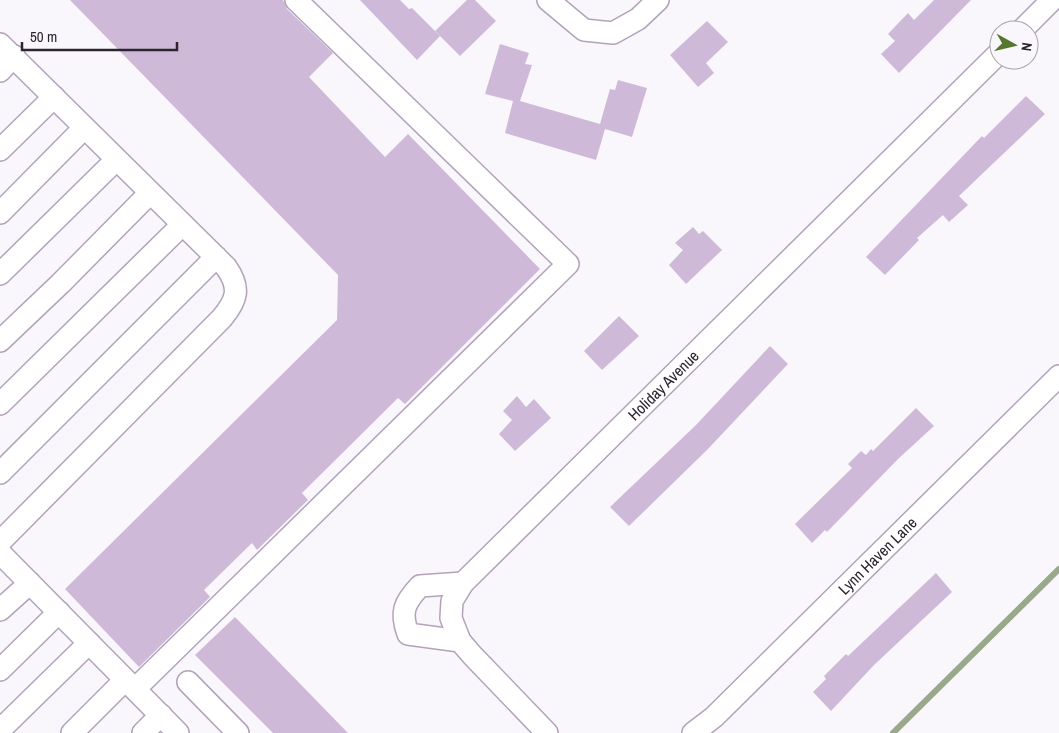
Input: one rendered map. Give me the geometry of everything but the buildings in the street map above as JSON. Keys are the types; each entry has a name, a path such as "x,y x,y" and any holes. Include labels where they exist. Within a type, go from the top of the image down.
{"street":[{"path":"72,733 130,685 568,264 296,0"},
{"path":"548,0 584,30 614,34 638,20 658,0"},
{"path":"1032,20 1052,0"},
{"path":"0,542 234,304 236,286 233,277 216,257 54,97 5,57"},
{"name":"Holiday Avenue","path":"547,733 460,641 451,618 452,601 463,583 989,63"},
{"path":"0,150 54,97"},
{"path":"0,213 84,128"},
{"path":"0,274 116,160"},
{"path":"0,341 61,283 150,193"},
{"path":"0,404 182,224"},
{"path":"0,473 216,257"},
{"name":"Lynn Haven Lane","path":"693,733 714,717 1059,376"},
{"path":"0,553 178,733"},
{"path":"0,610 30,582"},
{"path":"460,641 408,634 403,620 407,600 420,586 463,583"},
{"path":"0,670 59,612"},
{"path":"0,730 89,643"},
{"path":"188,682 238,733"},
{"path":"143,733 161,715"}],"waterway":[{"path":"893,733 1059,569"}]}
